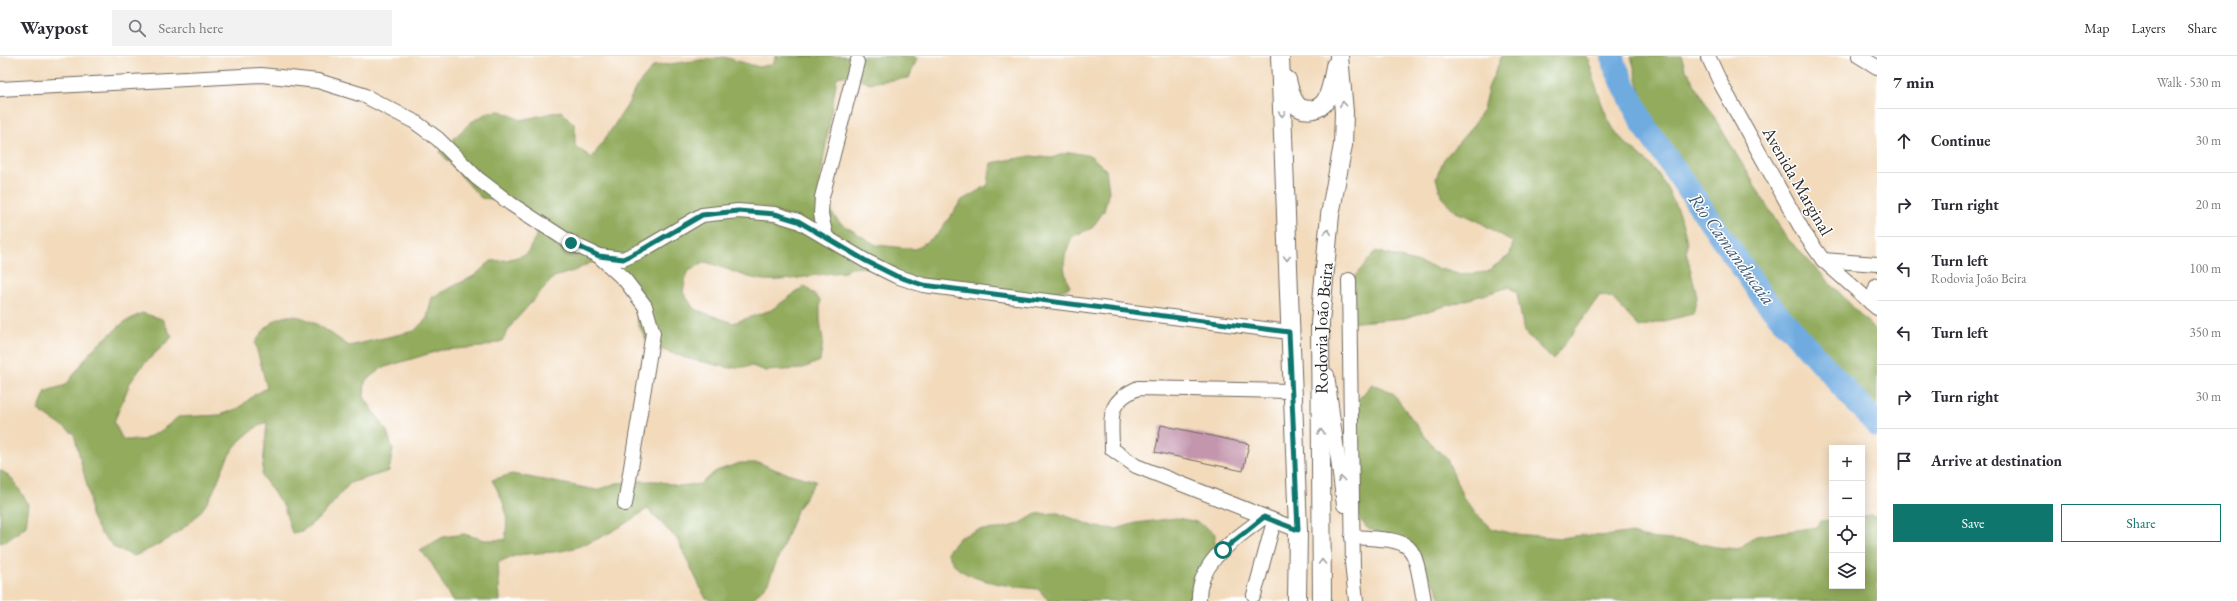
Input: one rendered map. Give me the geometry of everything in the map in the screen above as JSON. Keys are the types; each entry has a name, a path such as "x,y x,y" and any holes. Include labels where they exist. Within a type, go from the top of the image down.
{"main road":[{"path":"1281,58 1294,102 1302,109 1313,110 1323,104 1329,92 1339,56"},
{"name":"Rodovia João Beira","path":"1322,601 1320,323 1330,214 1343,145 1344,112 1339,56"},
{"name":"Rodovia João Beira","path":"1281,58 1289,332 1298,530 1297,601"}],"street":[{"name":"Avenida Marginal","path":"1708,56 1721,84 1804,233 1824,260 1874,305"},
{"path":"1859,56 1877,67"},
{"path":"826,238 821,214 822,197 857,62"},
{"path":"0,89 261,75 318,81 364,95 415,122 438,139 477,178 511,204 571,243 599,256 623,259 640,251 702,215 738,211 775,214 798,221 884,270 923,285 1289,332"},
{"path":"599,256 625,280 646,306 653,333 626,504"},
{"path":"1824,260 1877,264"},
{"path":"1349,280 1353,571"},
{"path":"1874,305 1877,285"},
{"path":"1320,323 1356,601"},
{"path":"1292,390 1138,388 1122,396 1112,412 1112,449 1136,466 1298,530"},
{"path":"1254,596 1269,519"},
{"path":"1199,601 1201,580 1210,564 1223,550 1269,519"},
{"path":"1352,537 1401,541 1410,548 1417,562 1424,601"}],"green space":[{"path":"776,56 914,56 917,59 909,78 868,83 849,75 837,77 820,180 824,203 840,223 876,245 915,249 936,236 962,200 988,185 991,163 1031,156 1051,158 1070,152 1091,156 1106,170 1109,191 1104,211 1092,228 1073,236 1067,249 1064,267 1070,287 1023,307 869,267 850,268 845,272 794,279 774,280 756,279 705,262 687,272 683,292 694,309 733,323 771,310 805,286 820,300 820,320 823,341 820,361 801,369 766,371 752,366 731,368 689,359 649,345 638,324 635,302 613,267 592,262 574,271 554,277 513,323 502,341 482,347 441,350 382,368 365,381 364,397 387,431 393,450 389,471 350,483 322,516 302,531 292,533 284,507 262,476 267,422 255,428 232,450 215,488 204,507 198,515 172,536 153,548 134,556 115,548 101,534 91,515 89,494 74,434 38,410 46,391 66,385 92,350 123,323 142,313 162,319 172,337 143,365 130,383 114,422 123,440 143,440 162,430 178,417 220,415 239,408 254,395 267,388 255,343 266,328 277,319 288,316 300,317 324,329 349,346 414,331 427,318 432,297 474,276 491,261 507,260 527,254 536,236 531,215 493,199 481,198 440,152 471,122 489,112 501,111 521,120 561,111 575,125 575,146 592,158 627,106 636,87 654,66 724,57 759,67 773,64"},
{"path":"1502,56 1587,56 1608,120 1623,141 1648,162 1658,174 1668,190 1678,212 1685,234 1687,243 1686,251 1697,297 1693,314 1639,327 1612,298 1600,295 1553,360 1524,332 1517,293 1510,287 1405,318 1346,323 1346,287 1376,251 1462,275 1486,272 1510,255 1513,242 1476,220 1456,212 1442,198 1436,178 1444,159 1472,127 1483,109 1488,88"},
{"path":"1631,56 1681,56 1685,68 1785,236 1877,332 1877,411 1823,369 1720,250 1718,222 1704,207 1695,189 1668,158 1643,101"},
{"path":"1372,384 1392,392 1430,443 1447,459 1463,497 1476,514 1493,529 1515,534 1561,538 1582,535 1605,536 1626,533 1648,538 1694,542 1715,547 1738,549 1756,536 1817,527 1820,521 1829,520 1829,589 1865,589 1865,516 1872,515 1877,517 1877,601 1442,601 1435,584 1401,541 1367,528 1354,511 1357,401"},
{"path":"740,463 760,463 779,471 816,481 798,508 768,583 751,601 711,601 705,597 677,539 647,509 610,532 580,546 561,551 525,554 498,563 500,601 452,601 432,564 420,550 443,537 464,534 485,540 505,540 505,508 492,480 512,474 597,490 617,483 638,481 658,481 678,486 700,484 716,471"},
{"path":"0,470 14,481 29,504 26,526 7,541 0,543"},
{"path":"1058,513 1096,527 1116,529 1136,523 1177,518 1198,522 1215,534 1214,554 1200,570 1194,580 1192,601 1049,601 1038,589 998,584 968,574 960,570 952,562 947,552 960,537 979,530 999,529 1019,524 1036,514"}],"building":[{"path":"1161,425 1249,444 1243,471 1155,452"}],"waterway":[{"name":"Rio Camanducaia","path":"1613,56 1614,64 1643,124 1765,300 1877,425"}],"route":[{"path":"571,243 599,256 623,259 640,251 702,215 738,211 775,214 798,221 866,261 896,276 923,285 1289,332 1298,530 1264,517 1223,550"}]}
